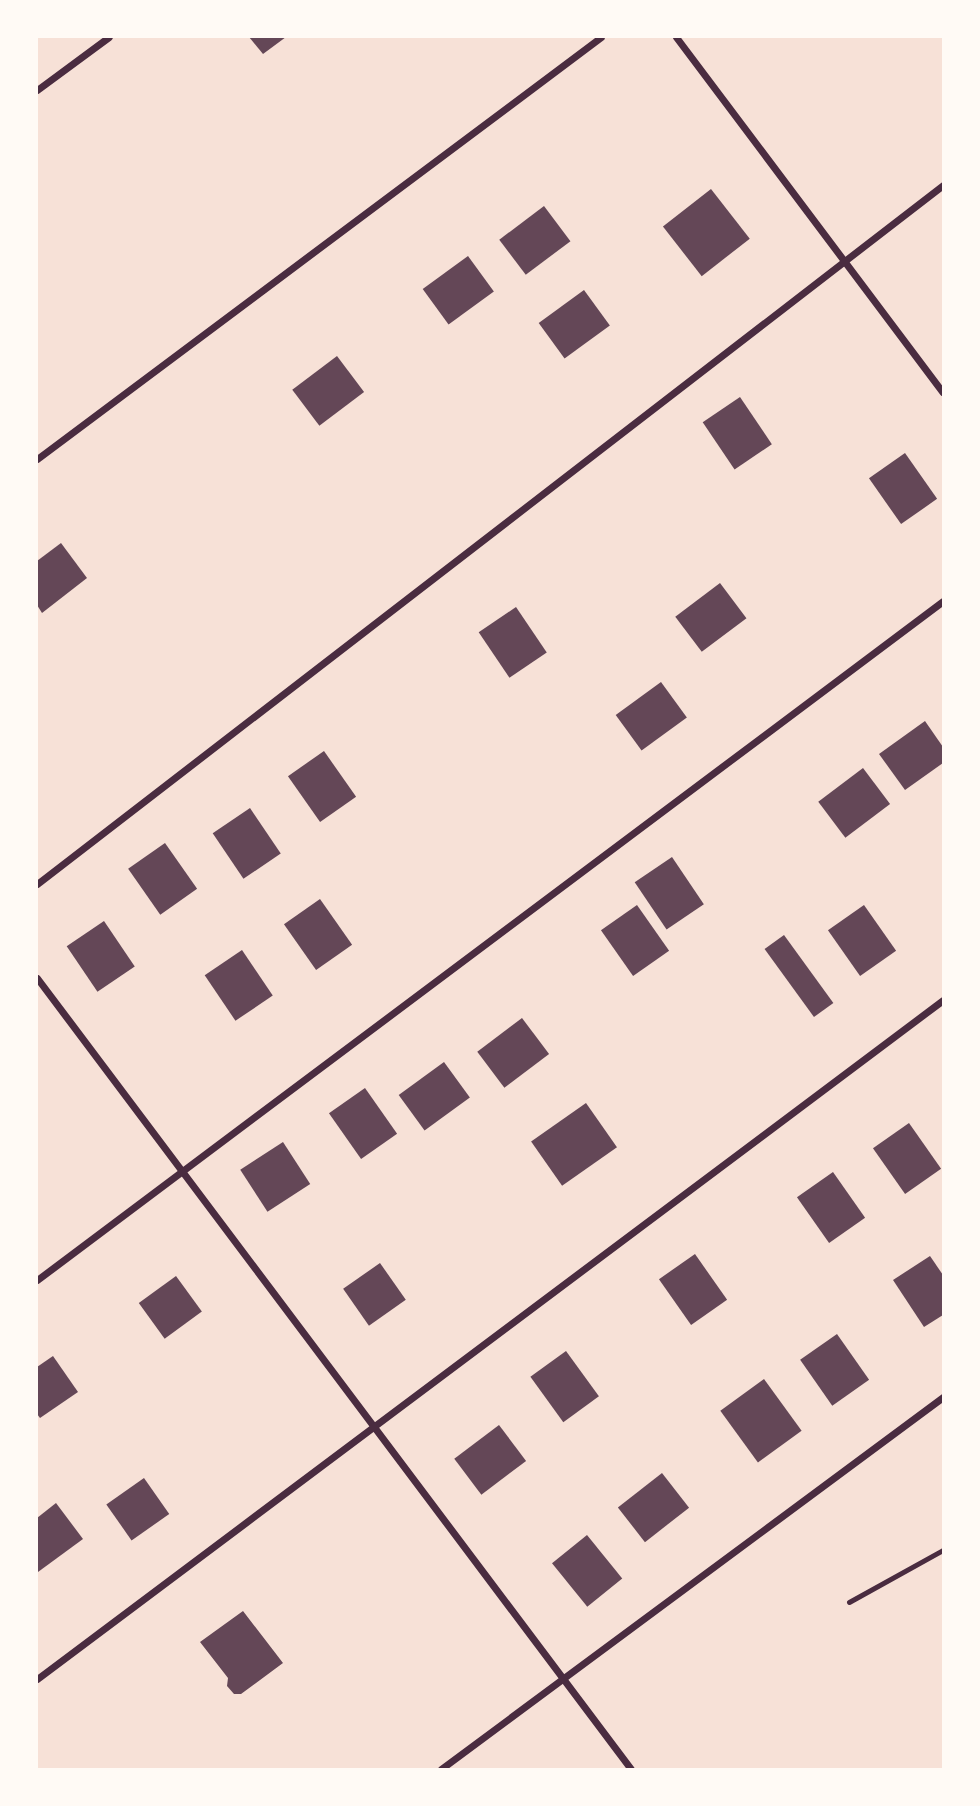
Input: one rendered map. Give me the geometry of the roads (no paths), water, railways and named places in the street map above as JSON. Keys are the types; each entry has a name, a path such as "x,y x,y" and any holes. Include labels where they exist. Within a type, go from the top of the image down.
{"street":[{"path":"37,90 109,37"},
{"path":"37,459 601,37"},
{"path":"676,37 943,392"},
{"path":"37,884 943,185"},
{"path":"37,1280 943,601"},
{"path":"37,978 631,1769"},
{"path":"37,1679 376,1428 943,1000"},
{"path":"441,1769 943,1397"}],"lane":[{"path":"849,1602 943,1550"}]}
